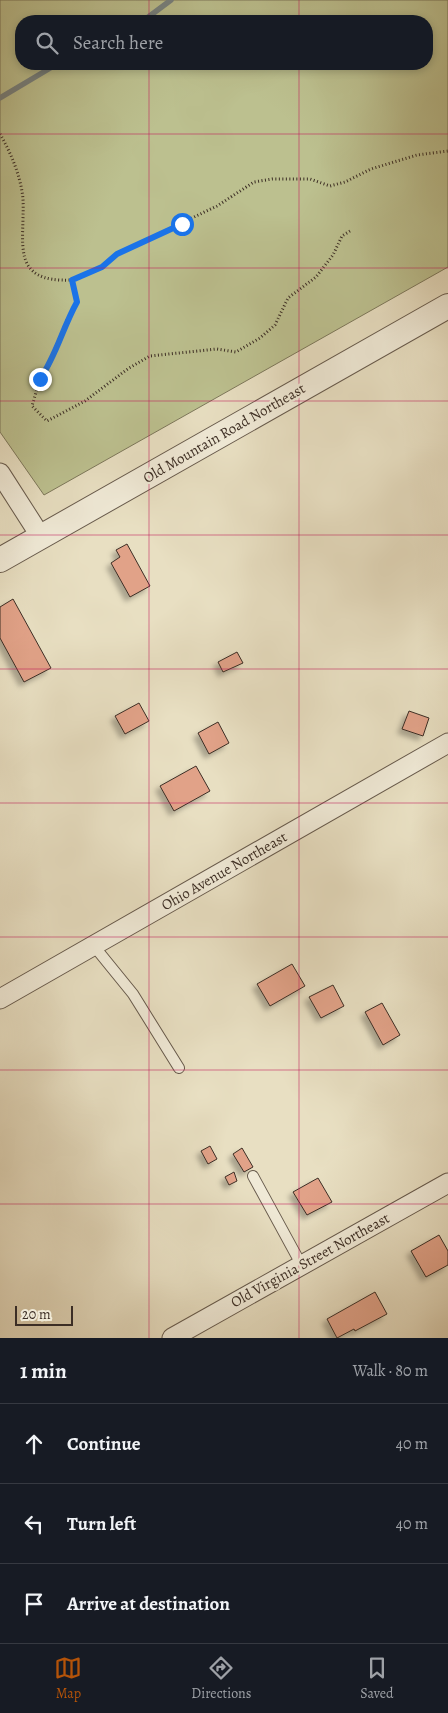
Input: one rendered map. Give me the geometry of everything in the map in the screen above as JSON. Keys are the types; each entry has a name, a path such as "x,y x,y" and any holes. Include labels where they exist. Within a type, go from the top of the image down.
{"street":[{"name":"Old Mountain Road Northeast","path":"0,560 448,306"},
{"path":"0,473 41,537"},
{"name":"Ohio Avenue Northeast","path":"0,999 448,742"},
{"name":"Old Virginia Street Northeast","path":"172,1338 448,1183"}],"lane":[{"path":"94,946 133,994 180,1068"},
{"path":"252,1176 301,1264"}],"path":[{"path":"0,134 15,167 23,198 23,255 34,274 52,281 72,280 102,267 117,254 217,206 254,182 272,179 310,179 330,186 345,182 371,169 416,156 448,151"},
{"path":"72,280 77,302 66,322 50,364 40,379 32,406 48,421 85,401 129,368 150,356 218,349 236,352 260,338 275,325 288,298 316,277 333,255 342,236 350,231"}],"green space":[{"path":"0,0 448,0 448,267 44,495 0,432"}],"building":[{"path":"127,544 150,586 130,597 111,563 120,557 116,550"},
{"path":"13,599 51,668 24,682 0,638 0,607"},
{"path":"237,652 243,663 223,672 218,662"},
{"path":"139,703 149,721 125,734 115,716"},
{"path":"409,711 429,718 423,736 402,729"},
{"path":"218,722 229,743 209,754 198,733"},
{"path":"196,766 210,791 174,811 160,786"},
{"path":"292,964 305,986 270,1006 257,984"},
{"path":"333,985 344,1006 321,1018 309,997"},
{"path":"382,1003 400,1035 383,1045 365,1012"},
{"path":"210,1146 217,1159 208,1164 201,1151"},
{"path":"242,1148 253,1167 244,1172 233,1154"},
{"path":"234,1172 237,1181 229,1185 225,1177"},
{"path":"318,1178 332,1202 307,1215 293,1192"},
{"path":"439,1235 448,1251 448,1265 426,1277 411,1251"},
{"path":"375,1292 387,1314 337,1338 327,1319"}],"waterway":[{"path":"151,15 171,0"},
{"path":"0,98 47,70"}],"route":[{"path":"40,379 50,364 66,322 77,302 72,280 102,267 117,254 182,224"}]}
